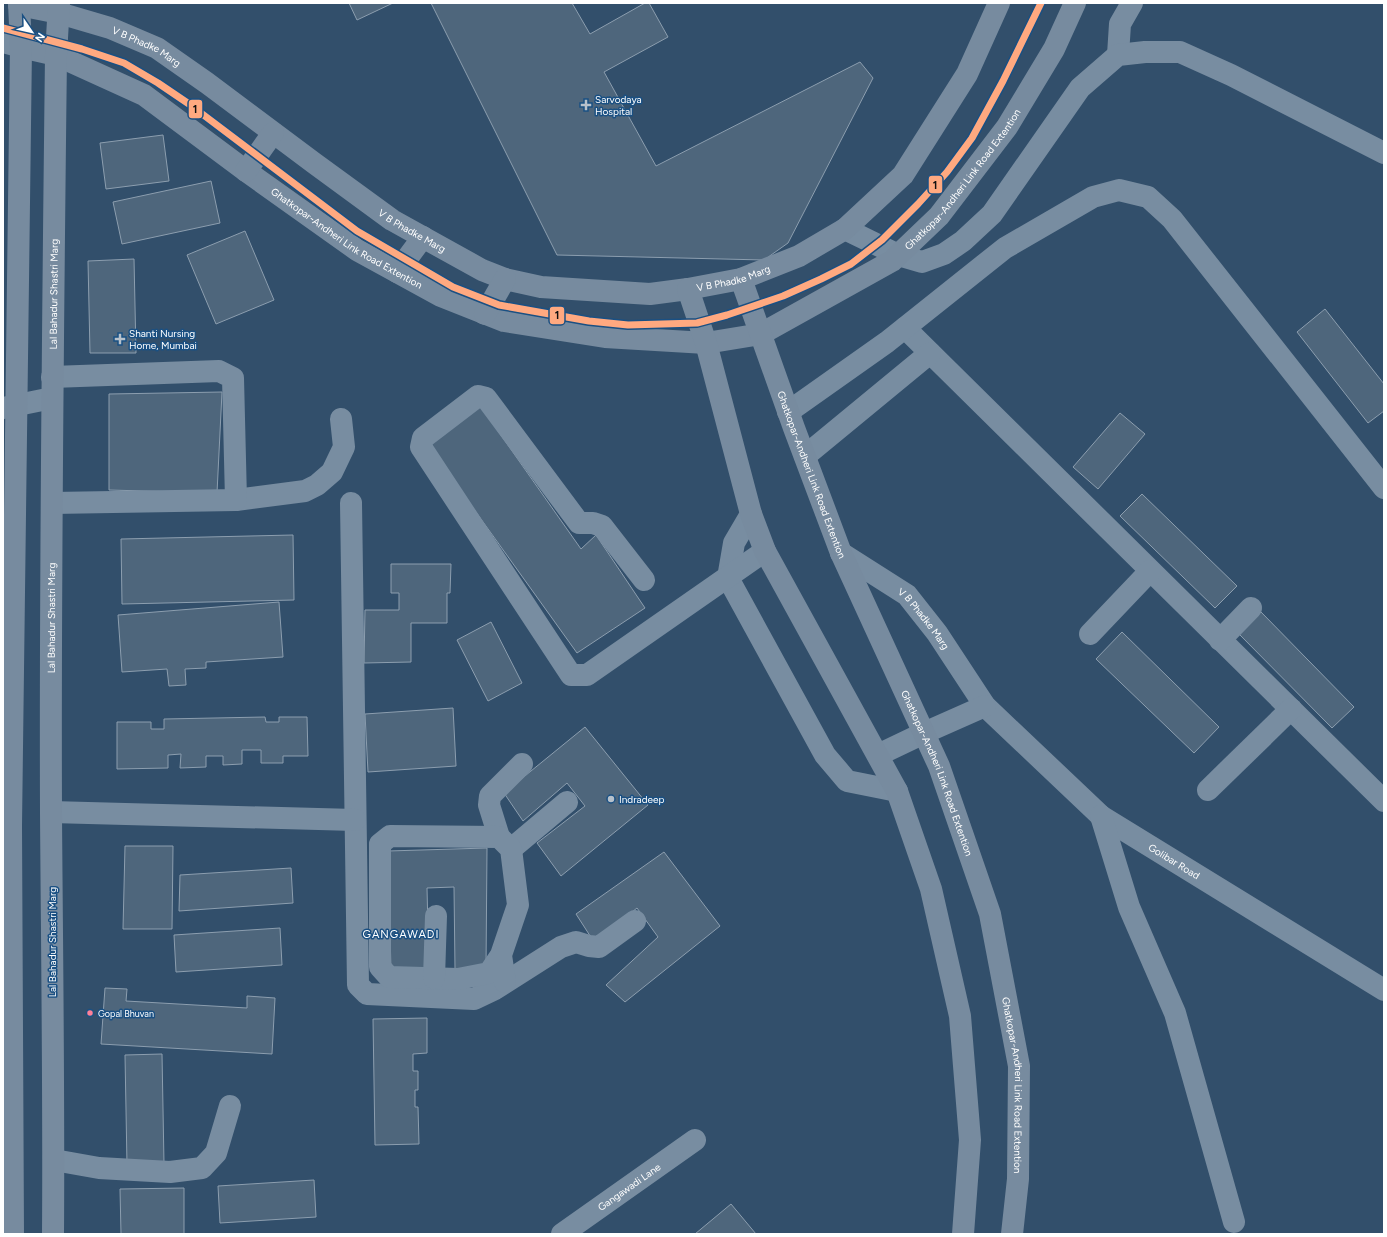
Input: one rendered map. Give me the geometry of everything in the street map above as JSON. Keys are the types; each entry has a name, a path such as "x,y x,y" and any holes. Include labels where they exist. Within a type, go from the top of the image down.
{"main road":[{"name":"V B Phadke Marg","path":"17,4 59,8 157,48 207,83 392,220 482,270 505,279 541,287 650,294 688,290 741,279 799,256 845,229 903,175 967,74 999,3"},
{"name":"Ghatkopar-Andheri Link Road Extention","path":"12,44 56,55 144,95 246,171 357,250 441,296 504,321 606,337 706,343 761,334 892,261 939,216 1007,127 1054,49 1075,3"},
{"path":"13,1234 10,407 12,44 17,4"},
{"name":"Lal Bahadur Shastri Marg","path":"53,1234 54,1160 51,812 52,388 56,55 59,8"},
{"path":"246,171 273,133"},
{"path":"398,272 423,237"},
{"path":"485,314 505,279"},
{"name":"Ghatkopar-Andheri Link Road Extention","path":"741,279 788,412 841,553 924,733 949,792 990,914 1019,1066 1018,1179 1012,1234"},
{"path":"688,290 706,343 751,514 765,551 897,791 931,889 960,1016 970,1140 963,1234"}],"street":[{"path":"1118,55 1120,24 1132,3"},
{"path":"845,229 898,255 922,262 944,254 963,242 992,214 1080,88 1118,55 1145,52 1180,52 1231,75 1384,153"},
{"path":"788,412 905,328 1006,248 1093,197 1120,190 1148,197 1172,219 1384,487"},
{"path":"905,328 1384,801"},
{"path":"805,456 930,353"},
{"path":"10,407 52,388 219,371 232,378 236,500"},
{"path":"644,580 602,526 593,523 579,523 486,398 478,396 423,438 421,447 571,675 587,675 765,551"},
{"path":"52,502 236,500 305,491 317,485 332,472 344,447 341,419"},
{"path":"351,503 358,985 367,994 474,999 495,989 561,947 576,942 599,947 635,921"},
{"path":"751,514 734,543 728,578 825,755 847,781 897,791"},
{"name":"V B Phadke Marg","path":"841,553 907,595 937,633 985,706"},
{"path":"1090,634 1150,571"},
{"path":"1220,640 1251,608"},
{"path":"878,755 985,706"},
{"name":"Golibar Road","path":"985,706 1101,816 1384,990"},
{"path":"1208,790 1291,709"},
{"path":"522,764 490,796 489,805 505,843 518,905 501,955 489,973 458,979 389,977 380,968 380,844 390,836 505,843 567,802"},
{"path":"51,812 355,820"},
{"path":"1101,816 1129,907 1175,1013 1234,1222"},
{"path":"434,978 436,916"},
{"path":"501,955 505,982"},
{"path":"363,990 385,972"},
{"path":"54,1160 99,1168 170,1172 202,1168 216,1153 230,1106"},
{"name":"Gangawadi Lane","path":"562,1234 695,1140"}],"building":[{"path":"349,3 393,3 357,20"},
{"path":"431,3 572,3 590,34 645,3 649,3 668,37 604,72 656,166 860,62 873,78 788,243 764,260 557,255"},
{"path":"163,135 169,181 106,189 100,143"},
{"path":"211,181 220,223 122,244 113,202"},
{"path":"245,231 274,300 216,324 187,255"},
{"path":"134,259 136,353 90,353 88,261"},
{"path":"1325,309 1384,384 1384,411 1368,423 1297,332"},
{"path":"222,392 217,493 109,490 109,394"},
{"path":"479,404 581,549 596,535 645,608 577,653 425,441"},
{"path":"1120,413 1145,434 1098,489 1073,467"},
{"path":"1142,494 1237,586 1215,608 1120,516"},
{"path":"293,535 294,600 122,604 121,539"},
{"path":"391,564 451,564 450,593 447,593 447,623 411,623 411,662 364,663 365,610 399,610 399,593 391,593"},
{"path":"279,602 283,657 206,662 206,668 185,669 186,685 169,686 167,669 122,672 118,615"},
{"path":"1261,612 1354,707 1332,728 1239,634"},
{"path":"491,622 522,683 488,701 457,640"},
{"path":"1122,632 1219,727 1194,753 1096,659"},
{"path":"453,708 456,766 368,772 365,714"},
{"path":"265,717 266,722 279,722 279,717 307,717 308,756 283,756 283,763 261,763 261,750 242,750 242,764 223,765 223,756 206,756 206,767 180,768 181,754 168,755 168,768 117,769 117,722 151,722 151,729 164,729 164,719"},
{"name":"Indradeep","path":"585,727 648,805 561,876 537,843 585,806 567,783 523,821 504,793"},
{"path":"125,846 173,846 172,929 123,929"},
{"path":"487,848 486,968 455,969 454,887 427,888 429,970 391,971 388,851"},
{"path":"664,852 720,926 625,1002 606,985 658,937 637,908 594,942 576,914"},
{"path":"291,868 293,903 179,911 180,875"},
{"path":"280,928 282,965 176,972 174,935"},
{"path":"105,988 127,989 126,1001 247,1008 247,996 275,998 272,1054 101,1044"},
{"path":"427,1018 427,1053 413,1054 413,1071 418,1071 418,1090 415,1090 415,1107 418,1107 419,1144 375,1145 373,1019"},
{"path":"162,1054 164,1164 127,1165 125,1055"},
{"path":"314,1180 316,1217 220,1223 218,1186"},
{"path":"184,1188 184,1234 121,1234 120,1189"},
{"path":"731,1204 756,1234 695,1234"}],"transit line":[{"name":"1","path":"3,28 82,49 124,63 158,83 189,104 357,231 453,287 499,305 589,321 628,325 697,323 727,315 783,296 821,279 851,264 882,240 947,172 972,138 1003,81 1041,3"}],"place":[{"name":"Sarvodaya Hospital","path":"586,105"},
{"name":"Shanti Nursing Home, Mumbai","path":"120,339"},
{"name":"Indradeep","path":"611,799"},
{"name":"Gopal Bhuvan","path":"90,1013"}],"district":[{"name":"GANGAWADI","path":"401,934"}]}
